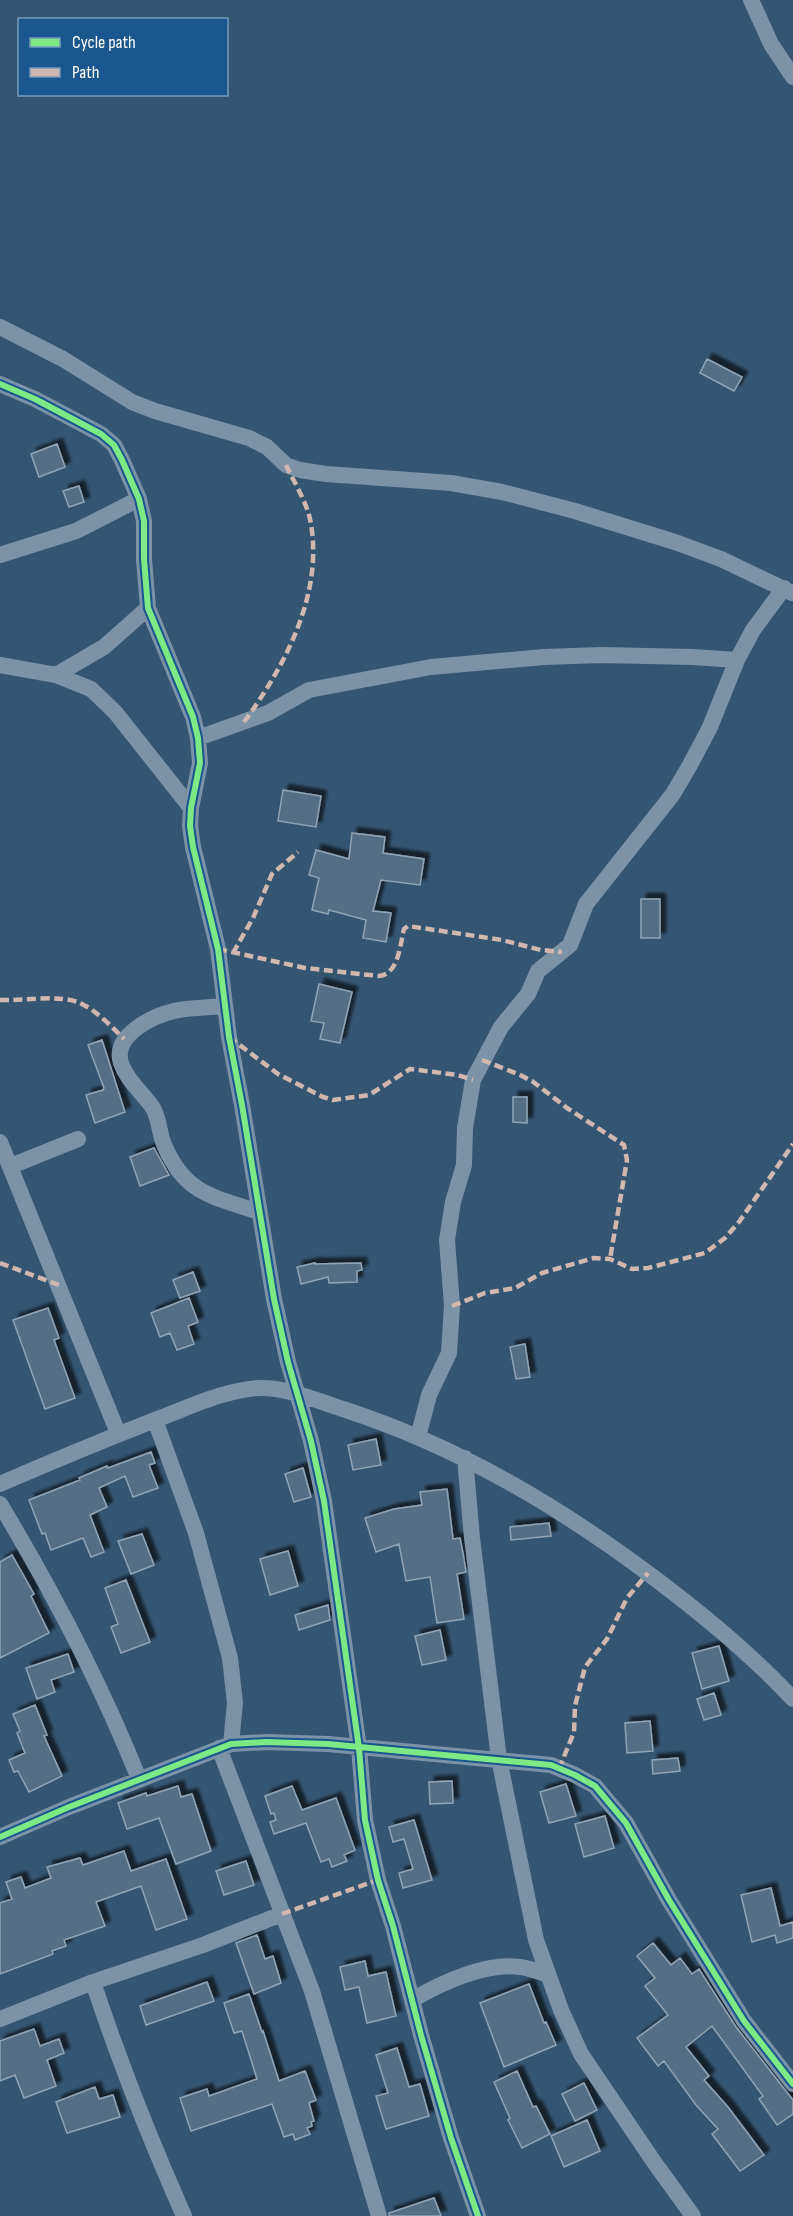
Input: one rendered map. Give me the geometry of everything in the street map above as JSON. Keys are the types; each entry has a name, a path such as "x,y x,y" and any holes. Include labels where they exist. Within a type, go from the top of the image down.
{"street":[{"path":"751,0 771,44 793,77"},
{"path":"0,327 63,359 132,402 155,411 249,438 267,447 286,465 300,470 451,483 502,492 575,511 675,542 721,559 788,591 753,630 737,660 710,727 673,794 586,904 570,945 538,971 528,994 501,1027 473,1080 465,1128 464,1165 453,1202 447,1240 452,1306 449,1353 429,1395 418,1437"},
{"path":"2,387 35,399 101,434 114,446 139,499 144,521 148,608 193,717 198,738 200,763 190,826 193,847 216,940 224,1006 274,1299 324,1501 359,1748 367,1830 378,1880 393,1926 412,2000 452,2139 478,2216"},
{"path":"0,555 76,531 139,499"},
{"path":"56,675 104,647 148,608"},
{"path":"198,738 268,712 309,690 431,666 602,655 737,660"},
{"path":"1,667 56,675 91,689 115,712 192,808"},
{"path":"224,1006 172,1011 134,1030 124,1038 120,1049 121,1063 130,1080 152,1107 158,1119 166,1149 186,1180 200,1192 259,1212"},
{"path":"11,1167 78,1139"},
{"path":"0,1143 118,1433"},
{"path":"0,1484 118,1433 201,1402 244,1390 262,1388 299,1395 418,1437 465,1458 552,1507 648,1573 717,1625 750,1654 793,1699"},
{"path":"155,1420 196,1533 230,1658 235,1703 225,1746 282,1914 312,1991 379,2216"},
{"path":"465,1458 472,1538 499,1759 536,1940 561,2010 581,2054 693,2216"},
{"path":"0,1504 92,1674 139,1779"},
{"path":"0,1837 225,1746 266,1742 328,1744 550,1765 595,1786 626,1823 669,1900 744,2021 793,2085"},
{"path":"0,2019 93,1982 203,1945 282,1914"},
{"path":"412,2000 439,1984 477,1972 520,1966 548,1975"},
{"path":"93,1982 145,2126 184,2216"}],"building":[{"path":"707,359 742,377 734,391 700,373"},
{"path":"57,444 65,467 39,477 31,454"},
{"path":"79,486 84,502 69,507 63,491"},
{"path":"283,790 321,796 316,827 278,821"},
{"path":"352,833 385,837 383,853 424,859 420,885 381,880 373,911 391,913 386,942 363,938 366,920 329,910 328,914 312,910 319,878 309,875 316,850 349,859"},
{"path":"641,899 660,899 660,938 641,938"},
{"path":"319,984 352,992 340,1043 320,1039 324,1023 311,1021"},
{"path":"102,1040 125,1112 95,1123 86,1095 104,1088 88,1045"},
{"path":"513,1097 527,1097 527,1123 513,1122"},
{"path":"154,1148 169,1175 140,1186 130,1157"},
{"path":"315,1263 361,1263 362,1270 357,1271 357,1282 329,1283 328,1277 301,1284 297,1267"},
{"path":"193,1272 200,1291 180,1298 173,1280"},
{"path":"189,1298 198,1322 188,1326 194,1344 177,1350 170,1333 160,1337 151,1313"},
{"path":"48,1308 59,1338 54,1340 75,1398 45,1409 13,1320"},
{"path":"525,1344 530,1377 516,1379 510,1347"},
{"path":"376,1439 381,1465 353,1470 348,1445"},
{"path":"151,1452 155,1463 149,1465 158,1488 133,1497 125,1476 99,1488 107,1507 90,1515 104,1552 91,1557 83,1538 51,1550 29,1500 80,1480 79,1478 107,1466 108,1468"},
{"path":"303,1468 311,1497 294,1502 285,1474"},
{"path":"447,1489 453,1539 460,1538 466,1572 457,1574 464,1619 437,1623 430,1577 406,1581 399,1544 376,1552 365,1518 394,1509 422,1505 420,1492"},
{"path":"549,1523 551,1536 511,1540 510,1527"},
{"path":"142,1534 154,1565 131,1574 118,1541"},
{"path":"288,1551 298,1586 270,1595 260,1559"},
{"path":"12,1555 34,1594 31,1596 49,1633 0,1658 0,1562"},
{"path":"126,1580 150,1642 121,1653 111,1627 118,1624 105,1588"},
{"path":"328,1605 330,1620 299,1630 295,1615"},
{"path":"440,1630 446,1660 422,1665 415,1636"},
{"path":"719,1646 729,1681 702,1689 692,1653"},
{"path":"68,1654 74,1672 51,1680 55,1692 37,1699 26,1668"},
{"path":"714,1693 721,1715 704,1720 697,1699"},
{"path":"35,1705 47,1735 44,1736 62,1776 29,1792 18,1771 14,1772 9,1760 25,1753 13,1714"},
{"path":"650,1721 653,1751 627,1753 625,1723"},
{"path":"678,1758 680,1771 653,1774 652,1760"},
{"path":"452,1781 453,1803 430,1804 429,1782"},
{"path":"566,1784 576,1816 549,1823 540,1792"},
{"path":"178,1786 181,1797 192,1794 211,1851 176,1864 159,1818 127,1829 118,1803 146,1793 147,1796"},
{"path":"292,1786 302,1810 336,1798 355,1850 344,1855 347,1861 332,1867 329,1859 321,1862 306,1823 274,1834 270,1822 276,1820 274,1813 271,1814 265,1796"},
{"path":"605,1816 614,1848 584,1857 575,1824"},
{"path":"414,1820 432,1880 403,1888 399,1873 413,1869 404,1839 393,1842 389,1827"},
{"path":"124,1851 131,1871 166,1859 187,1919 156,1930 141,1886 96,1902 105,1926 64,1940 66,1946 52,1951 53,1954 0,1974 0,1903 12,1899 6,1882 21,1877 25,1888 51,1878 47,1867 80,1858 83,1865"},
{"path":"246,1861 254,1885 224,1895 216,1871"},
{"path":"771,1888 780,1926 793,1922 793,1938 777,1943 775,1935 752,1942 741,1895"},
{"path":"257,1935 265,1959 273,1956 281,1983 254,1994 236,1943"},
{"path":"653,1943 671,1965 680,1958 692,1974 699,1969 736,2027 793,2100 793,2114 777,2125 759,2099 763,2096 712,2026 686,2047 709,2076 704,2080 728,2107 764,2155 740,2171 712,2134 718,2129 696,2105 664,2061 658,2066 637,2038 668,2015 645,1986 655,1978 637,1956"},
{"path":"365,1961 368,1976 386,1972 396,2016 367,2023 359,1987 345,1990 340,1967"},
{"path":"207,1982 214,2001 146,2025 140,2006"},
{"path":"529,1984 544,2023 546,2022 556,2045 504,2067 480,2003"},
{"path":"249,1994 279,2081 305,2071 316,2100 309,2103 314,2121 311,2122 312,2126 307,2128 310,2134 295,2140 293,2134 284,2137 272,2104 191,2131 180,2098 207,2089 209,2096 257,2079 242,2031 234,2033 224,2003"},
{"path":"34,2029 40,2046 59,2039 64,2053 47,2060 56,2086 24,2098 15,2075 0,2081 0,2041"},
{"path":"397,2048 409,2087 420,2084 429,2116 386,2129 376,2096 388,2093 376,2055"},
{"path":"517,2071 533,2107 536,2106 550,2134 522,2148 508,2120 510,2118 494,2082"},
{"path":"584,2083 597,2110 575,2121 562,2094"},
{"path":"95,2087 99,2099 113,2095 120,2117 67,2133 56,2102"},
{"path":"587,2120 600,2151 564,2167 551,2136"},
{"path":"434,2198 441,2216 389,2216 389,2213"}],"marked path":[{"path":"244,722 274,677 287,652 307,601 312,574 313,546 310,519 303,498 286,465"},
{"path":"233,953 253,918 272,874 298,852"},
{"path":"218,949 305,968 379,976 386,974 395,964 404,929 408,926 502,940 541,950 562,952"},
{"path":"0,1000 52,998 72,1000 92,1010 124,1039"},
{"path":"229,1037 278,1074 333,1100 369,1095 410,1069 458,1075 473,1080"},
{"path":"482,1060 532,1081 567,1108 624,1145 627,1160 610,1259"},
{"path":"452,1306 485,1293 515,1288 542,1273 594,1258 610,1259 632,1269 648,1268 705,1253 725,1238 739,1222 793,1144"},
{"path":"0,1263 59,1285"},
{"path":"559,1769 574,1732 575,1706 585,1667 607,1639 627,1598 648,1573"},
{"path":"282,1914 378,1880"}],"cycle path":[{"path":"0,384 35,399 101,434 114,445 139,499 144,521 148,608 193,717 198,738 200,763 191,808 190,826 193,847 218,949 229,1037 274,1299 324,1501 359,1748 365,1820 378,1880 393,1926 421,2035 451,2138 478,2216"},
{"path":"0,1837 69,1807 231,1744 266,1742 328,1744 551,1765 595,1786 626,1823 669,1900 744,2021 793,2084"}]}
